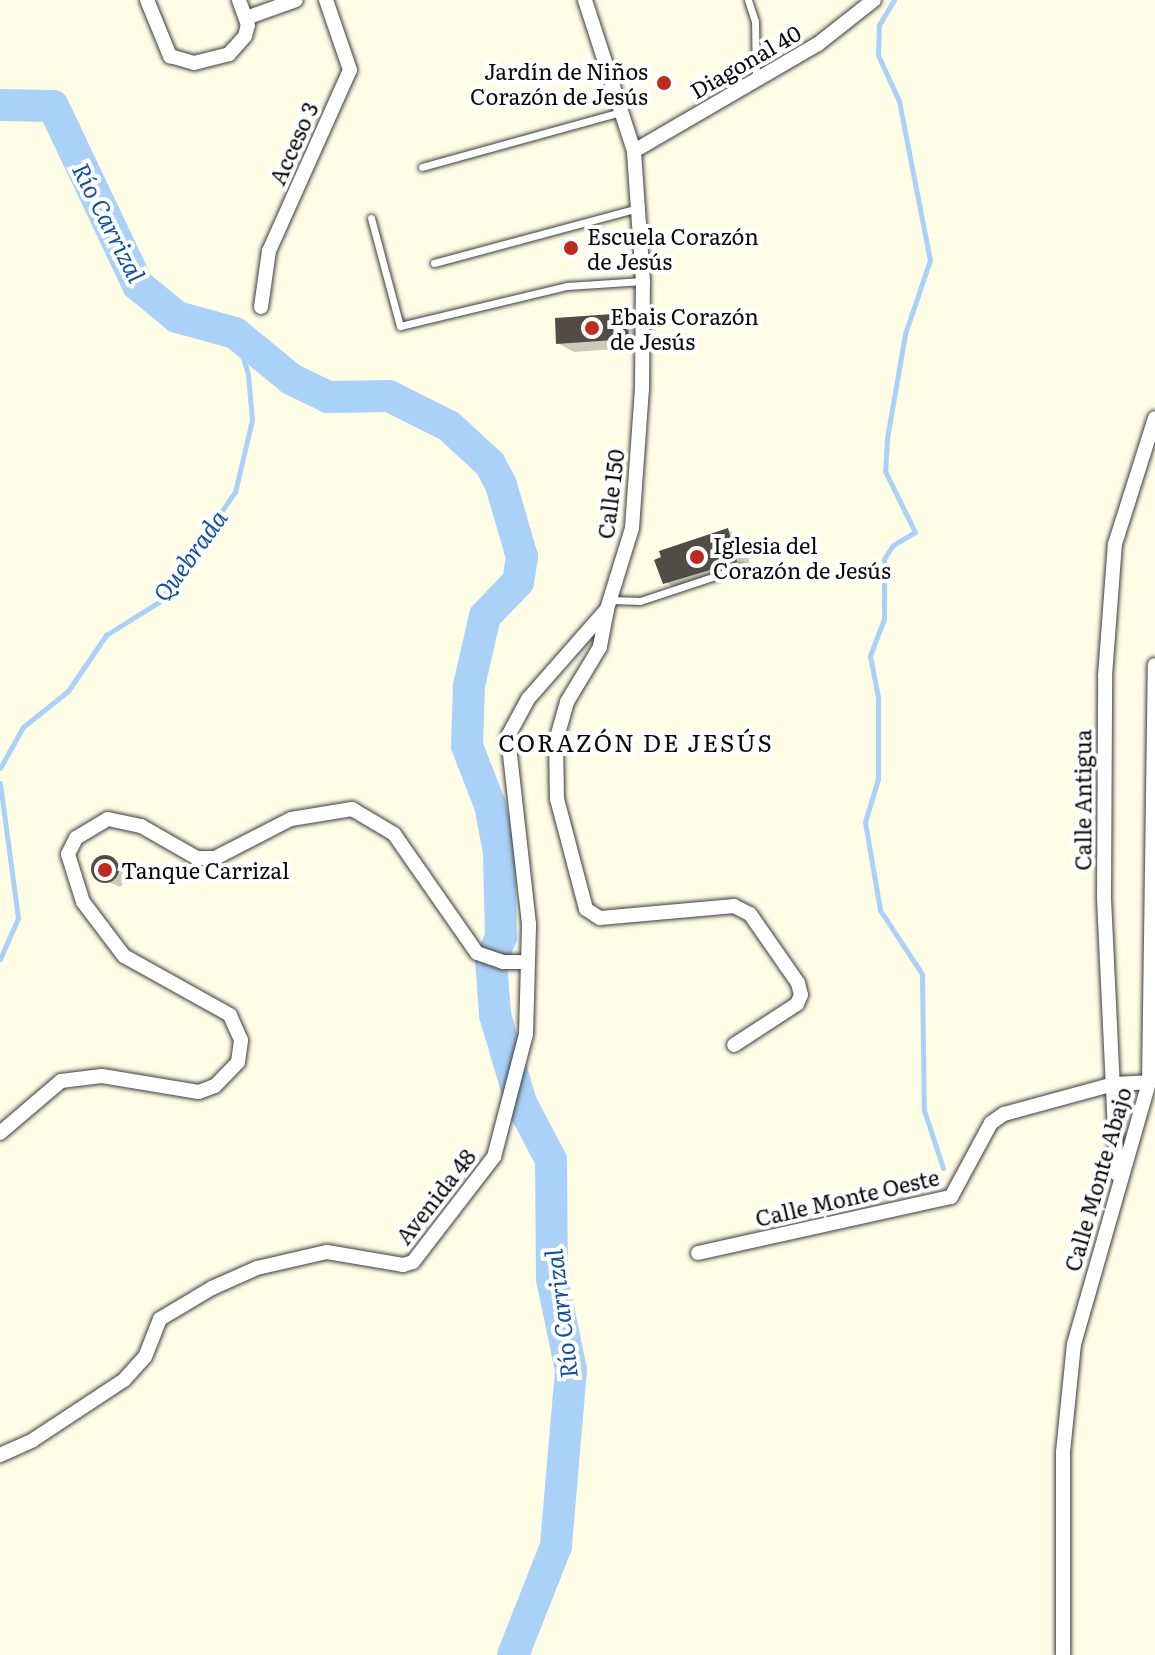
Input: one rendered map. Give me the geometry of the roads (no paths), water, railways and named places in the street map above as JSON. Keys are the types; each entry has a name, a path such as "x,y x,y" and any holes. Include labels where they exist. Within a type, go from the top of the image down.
{"street":[{"path":"147,0 163,45 181,61 206,63 229,54 245,36 246,18 239,0"},
{"path":"246,18 296,0"},
{"name":"Acceso 3","path":"261,307 269,251 350,70 326,0"},
{"name":"Calle 150","path":"528,962 529,924 508,736 528,699 610,605 632,528 642,390 643,281 634,151 585,0"},
{"name":"Diagonal 40","path":"634,151 818,44 874,0"},
{"name":"Calle Antigua","path":"1117,1188 1104,898 1105,676 1117,533 1155,418"},
{"path":"610,605 600,647 567,702 556,741 557,799 586,909 600,918 734,906 750,914 798,983 801,995 797,1004 734,1045"},
{"name":"Calle Monte Abajo","path":"1063,1655 1063,1452 1074,1344 1149,1082 1155,665"},
{"path":"0,1133 61,1081 102,1076 199,1092 215,1086 238,1062 239,1032 230,1015 124,956 83,902 68,854 76,838 108,819 141,826 197,858 215,858 291,819 352,809 394,834 477,953 491,960 528,962"},
{"name":"Avenida 48","path":"0,1455 33,1440 124,1380 145,1357 160,1319 212,1288 257,1268 327,1252 403,1265 413,1262 494,1157 521,1066 528,962"},
{"name":"Calle Monte Oeste","path":"698,1253 951,1197 991,1123 1004,1114 1114,1084 1149,1082"}],"lane":[{"path":"748,0 755,21 756,81"},
{"path":"422,167 621,111"},
{"path":"434,263 638,208"},
{"path":"371,218 400,326 567,286 643,281"},
{"path":"610,605 640,601 740,568"}],"waterway":[{"path":"894,0 879,25 878,55 899,101 930,260 905,334 887,438 885,471 915,532 893,545 884,559 884,619 870,656 878,697 878,779 865,822 880,910 922,974 924,1110 943,1168"},
{"name":"Río Carrizal","path":"0,105 53,106 138,285 177,317 235,333 291,379 328,397 389,396 449,426 490,464 501,485 522,557 518,582 485,616 469,686 467,746 490,805 499,852 501,937 491,960 495,1015 521,1103 551,1160 552,1279 571,1370 556,1546 513,1655"},
{"name":"Quebrada","path":"0,768 23,727 68,691 106,635 159,602 235,492 252,420 248,374 235,333"},
{"name":"Quebrada","path":"0,783 18,918 0,959"}],"place":[{"name":"Jardín de Niños Corazón de Jesús","path":"664,83"},
{"name":"Escuela Corazón de Jesús","path":"571,248"},
{"name":"Ebais Corazón de Jesús","path":"592,328"},
{"name":"Iglesia del Corazón de Jesús","path":"697,557"},
{"name":"Tanque Carrizal","path":"105,870"}],"district":[{"name":"CORAZÓN DE JESÚS","path":"636,742"}]}
